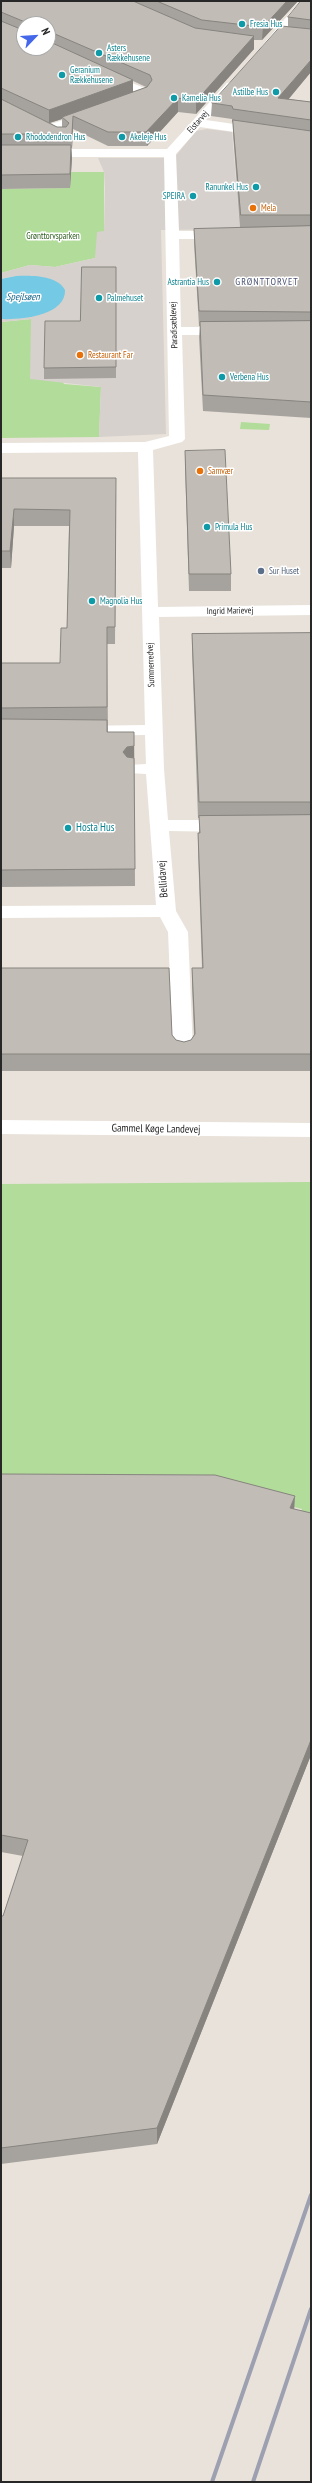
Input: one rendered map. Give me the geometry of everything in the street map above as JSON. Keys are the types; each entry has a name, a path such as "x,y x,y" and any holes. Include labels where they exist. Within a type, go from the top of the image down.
{"street":[{"path":"256,58 279,34 306,1"},
{"path":"279,34 292,36"},
{"path":"252,44 267,46"},
{"path":"93,70 145,93 143,96 117,107"},
{"name":"Elstarvej","path":"170,154 240,76"},
{"path":"97,154 44,127 102,112"},
{"path":"198,123 311,139"},
{"path":"1,153 170,154"},
{"name":"Paradisæblevej","path":"1,448 145,447 178,439 170,154"},
{"path":"172,235 241,235"},
{"path":"174,331 242,332"},
{"name":"Summerredvej","path":"145,447 154,730"},
{"name":"Ingrid Marievej","path":"150,612 311,610"},
{"path":"62,731 154,730"},
{"name":"Bellidavej","path":"1,912 166,911 155,770 154,730"},
{"path":"134,769 155,770"},
{"path":"159,825 250,826"},
{"path":"166,911 178,932 183,1051"},
{"name":"Gammel Køge Landevej","path":"1,1127 311,1130"}],"green space":[{"name":"Grønttorvsparken","path":"71,172 104,172 104,231 95,258 55,267 30,265 1,273 1,189 70,188"},
{"path":"31,319 64,384 101,387 99,437 1,438 1,322"},
{"path":"241,422 270,424 269,430 240,429"},
{"path":"311,1182 311,1528 299,1524 302,1509 218,1488 1,1485 1,1184"}],"shaded area":[{"name":"Grønttorvsparken","path":"207,129 232,132 240,229 161,230 166,434 99,437 101,387 30,379 31,319 1,322 1,319 26,318 39,277 16,276 1,279 1,273 30,265 55,267 95,258 97,232 104,231 104,172 98,158 174,158 196,131"}],"water":[{"name":"Spejlsøen","path":"16,276 36,276 56,281 65,290 63,299 58,306 40,315 19,319 1,319 1,279"}],"building":[{"path":"1,1 133,1 195,28 254,36 196,101 178,98 146,132 108,132 73,116 72,134 1,134 1,99 57,127 66,127 69,123 62,117 147,87 152,80 150,75 56,34 56,16 16,16 16,18 1,12"},
{"path":"157,1 287,1 263,27 202,20"},
{"path":"301,1 311,1 311,20 288,17"},
{"path":"1,21 16,27 16,56 56,56 56,45 133,80 49,110 1,88"},
{"path":"281,26 311,29 311,60 278,98 311,102 311,120 233,109 232,106 212,103"},
{"path":"233,120 311,131 311,215 241,215"},
{"path":"1,145 71,145 70,174 1,175"},
{"path":"311,226 311,312 199,311 194,229"},
{"path":"82,267 116,267 116,367 44,368 45,321 80,321"},
{"path":"311,321 311,402 203,395 200,322"},
{"path":"225,450 231,574 189,574 185,451"},
{"path":"1,478 116,478 115,627 107,627 107,707 1,708 1,663 60,663 61,628 67,628 70,510 14,509 10,551 1,551"},
{"path":"311,633 311,802 199,802 192,634"},
{"name":"Hosta Hus","path":"1,719 107,720 107,732 134,732 134,746 127,747 123,752 127,757 134,758 135,869 1,870"},
{"path":"311,815 311,1054 1,1054 1,968 169,968 172,1035 176,1040 184,1042 191,1040 195,1034 192,968 203,968 198,833 200,833 199,816"},
{"path":"1,1474 215,1475 295,1496 290,1508 311,1513 311,1740 157,2128 1,2148 1,1916 3,1916 28,1840 1,1835"}],"railway":[{"path":"212,2482 311,2195"},
{"path":"253,2482 311,2309"}],"place":[{"name":"Fresia Hus","path":"242,24"},
{"name":"Asters Rækkehusene","path":"99,53"},
{"name":"Geranium Rækkehusene","path":"62,75"},
{"name":"Astilbe Hus","path":"276,92"},
{"name":"Kamelia Hus","path":"174,98"},
{"name":"Rhododendron Hus","path":"18,137"},
{"name":"Akeleje Hus","path":"122,137"},
{"name":"Ranunkel Hus","path":"256,187"},
{"name":"SPEIRA","path":"193,196"},
{"name":"Mela","path":"253,208"},
{"name":"Astrantia Hus","path":"217,282"},
{"name":"Palmehuset","path":"99,298"},
{"name":"Restaurant Far","path":"80,355"},
{"name":"Verbena Hus","path":"222,377"},
{"name":"Samvær","path":"200,471"},
{"name":"Primula Hus","path":"207,527"},
{"name":"Sur Huset","path":"261,571"},
{"name":"Magnolia Hus","path":"92,601"},
{"name":"Hosta Hus","path":"68,828"}],"district":[{"name":"GRØNTTORVET","path":"267,282"}]}
